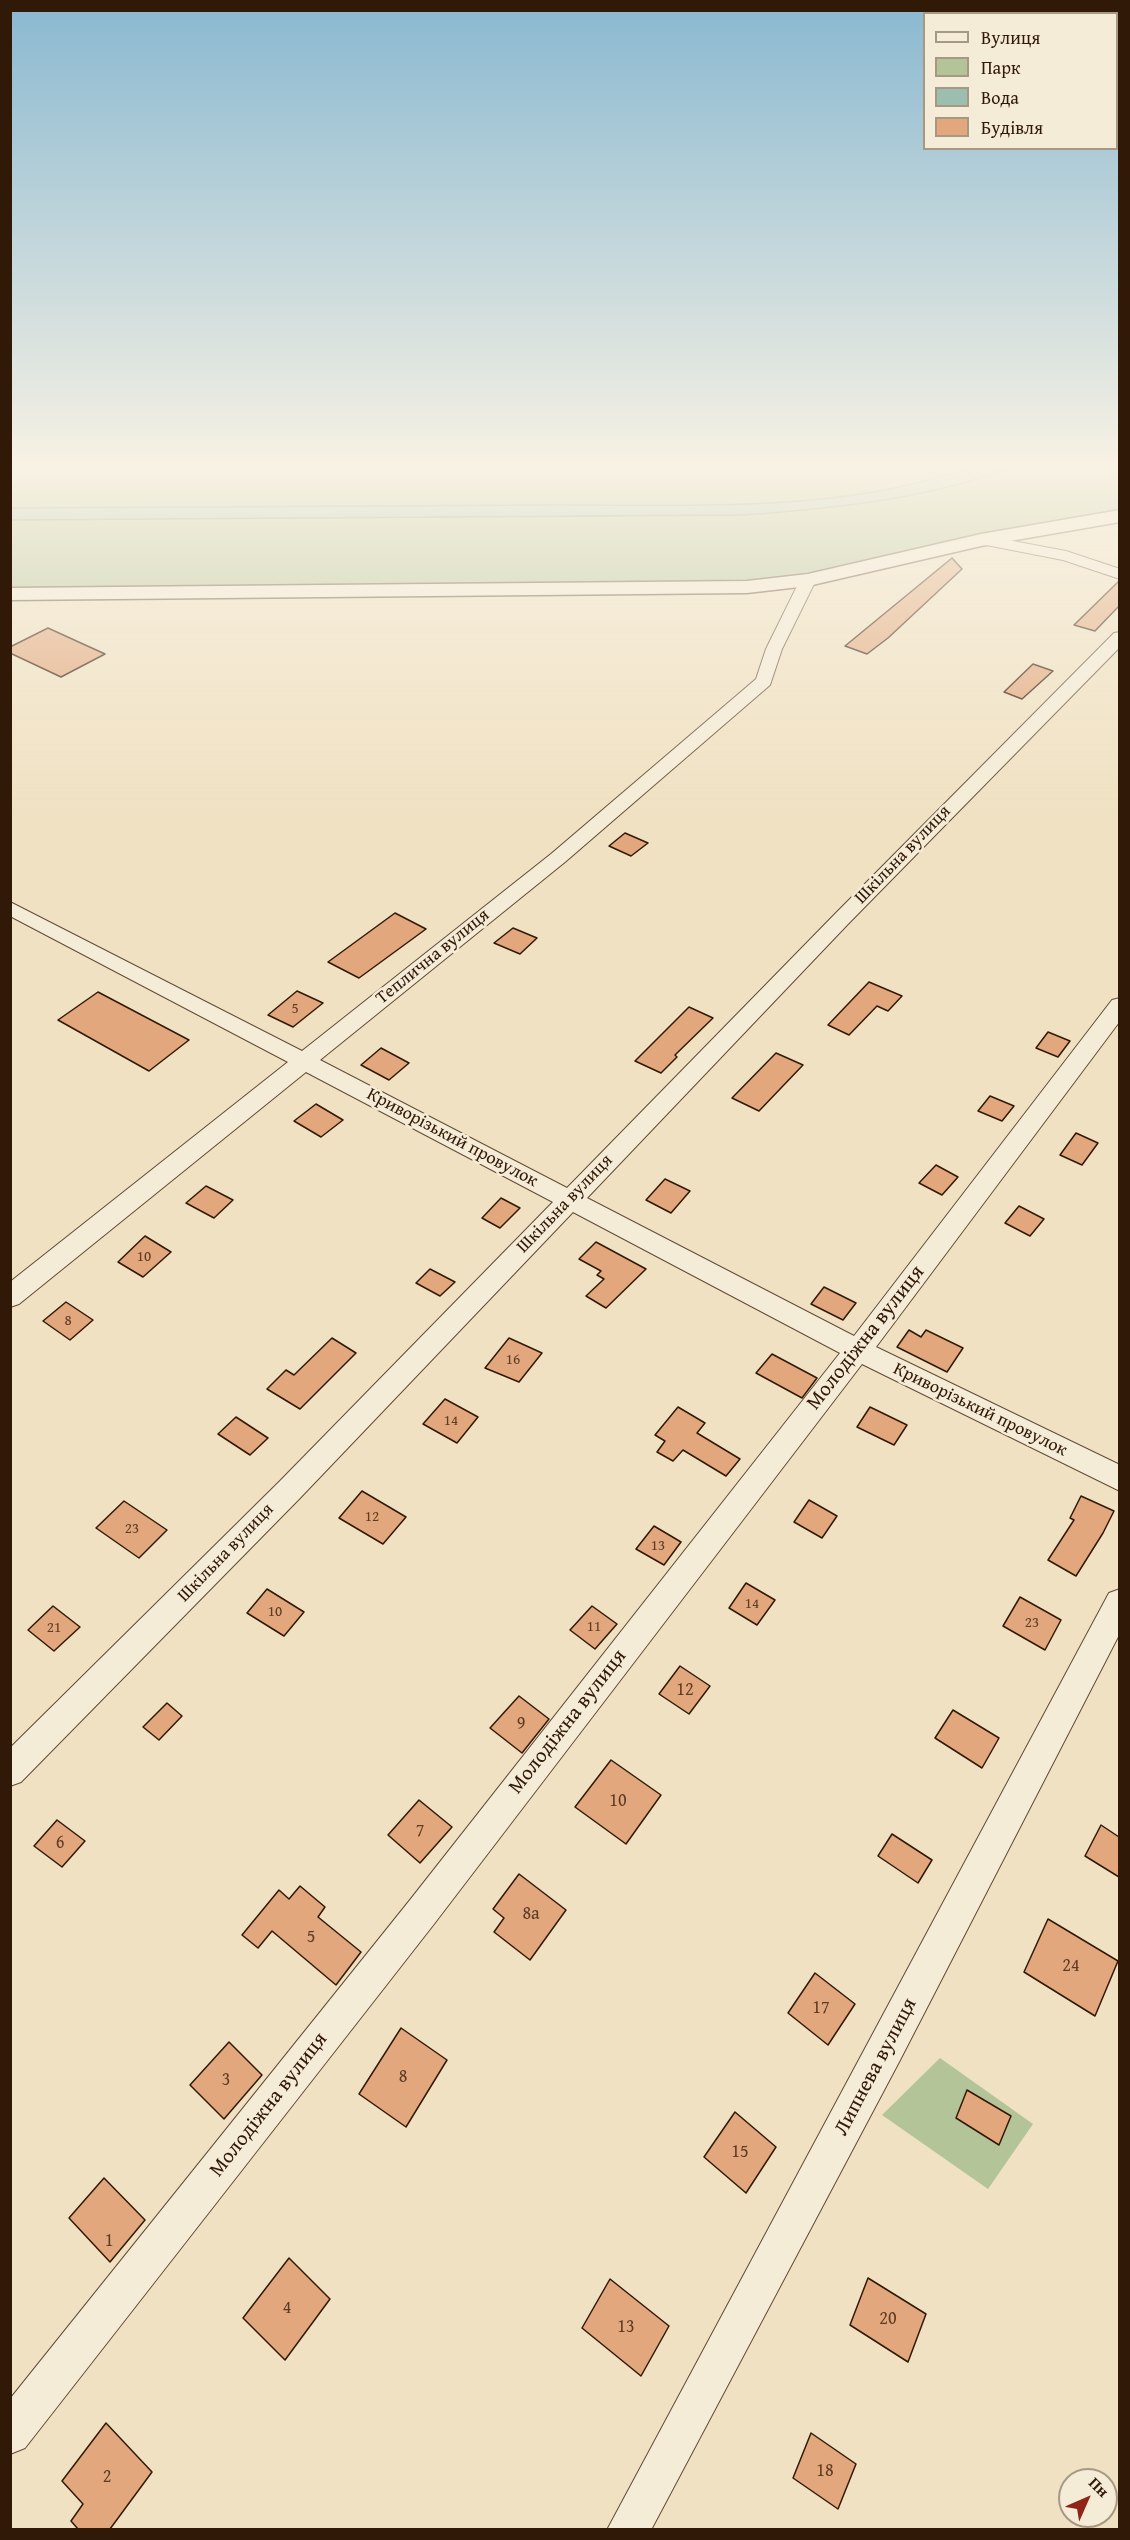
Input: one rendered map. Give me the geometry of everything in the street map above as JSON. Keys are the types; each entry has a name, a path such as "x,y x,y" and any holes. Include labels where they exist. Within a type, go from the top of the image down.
{"street":[{"path":"10,594 608,590 747,587 777,584"},
{"name":"Теплична вулиця","path":"10,1297 558,858 764,681 774,649 806,584"},
{"name":"Шкільна вулиця","path":"10,1771 257,1522 975,781 1119,637"},
{"name":"Криворізький провулок","path":"10,908 858,1350 1119,1479"},
{"name":"Молодіжна вулиця","path":"10,2433 422,1912 858,1350 1119,1005"},
{"name":"Липнева вулиця","path":"628,2529 880,2059 1119,1602"}],"green space":[{"path":"11,584 607,584 11,594"},
{"path":"940,2058 1033,2124 988,2189 882,2115"}],"building":[{"path":"921,584 946,584 888,638 867,654 845,646"},
{"path":"1119,584 1119,606 1095,631 1074,625"},
{"path":"48,628 105,654 61,677 10,653 10,647"},
{"path":"1033,664 1053,671 1022,699 1004,692"},
{"path":"625,833 648,843 631,856 609,846"},
{"path":"395,913 426,929 359,978 328,962"},
{"path":"513,928 537,938 520,954 494,943"},
{"path":"869,982 902,996 888,1011 877,1006 849,1035 828,1025"},
{"path":"297,991 323,1003 293,1027 268,1015"},
{"path":"98,992 189,1040 149,1071 58,1020"},
{"path":"689,1007 713,1018 675,1055 677,1057 661,1073 635,1061"},
{"path":"1048,1032 1070,1041 1058,1057 1036,1048"},
{"path":"381,1048 409,1063 389,1080 361,1065"},
{"path":"776,1053 803,1065 759,1111 732,1098"},
{"path":"990,1096 1014,1106 1002,1121 978,1111"},
{"path":"316,1104 343,1120 321,1137 294,1121"},
{"path":"1076,1133 1098,1143 1082,1165 1060,1155"},
{"path":"936,1165 958,1177 942,1195 919,1183"},
{"path":"665,1179 690,1191 671,1213 646,1200"},
{"path":"206,1186 233,1200 214,1218 186,1203"},
{"path":"501,1198 520,1208 500,1228 482,1218"},
{"path":"1019,1206 1044,1219 1030,1236 1005,1223"},
{"path":"145,1236 171,1252 143,1277 118,1262"},
{"path":"596,1242 646,1269 606,1308 586,1296 604,1279 597,1275 601,1271 579,1259"},
{"path":"430,1269 455,1282 440,1296 416,1283"},
{"path":"824,1287 856,1303 843,1320 811,1304"},
{"path":"66,1302 93,1320 70,1340 43,1321"},
{"path":"909,1330 921,1337 926,1330 963,1348 947,1372 897,1347"},
{"path":"332,1338 356,1353 300,1409 267,1389 286,1370 294,1375"},
{"path":"509,1338 542,1353 519,1382 485,1368"},
{"path":"772,1354 817,1378 802,1398 756,1373"},
{"path":"445,1399 478,1417 457,1443 423,1424"},
{"path":"678,1407 705,1423 697,1433 740,1459 726,1476 683,1450 673,1461 657,1452 665,1441 655,1435"},
{"path":"870,1407 907,1425 894,1445 857,1427"},
{"path":"236,1417 268,1438 250,1455 218,1434"},
{"path":"362,1491 406,1517 383,1544 339,1518"},
{"path":"1081,1496 1114,1511 1076,1576 1048,1560 1074,1520 1070,1518"},
{"path":"809,1500 837,1516 822,1538 794,1522"},
{"path":"124,1501 167,1530 139,1558 96,1528"},
{"path":"654,1526 681,1542 664,1565 636,1549"},
{"path":"746,1583 775,1600 757,1625 729,1608"},
{"path":"267,1589 304,1612 284,1636 247,1613"},
{"path":"1020,1597 1061,1620 1045,1650 1003,1626"},
{"path":"53,1606 80,1627 54,1651 28,1630"},
{"path":"592,1606 617,1624 595,1649 570,1630"},
{"path":"680,1666 710,1686 689,1714 659,1694"},
{"path":"519,1696 549,1719 522,1753 490,1728"},
{"path":"167,1703 182,1716 159,1740 143,1727"},
{"path":"953,1710 999,1738 982,1768 935,1738"},
{"path":"611,1760 661,1795 626,1844 575,1807"},
{"path":"419,1800 452,1827 420,1863 388,1835"},
{"path":"57,1820 85,1841 62,1867 34,1846"},
{"path":"1101,1825 1119,1837 1119,1877 1085,1856"},
{"path":"892,1834 932,1860 918,1883 878,1856"},
{"path":"519,1874 566,1910 530,1960 494,1932 504,1918 493,1909"},
{"path":"300,1886 325,1907 318,1917 361,1952 336,1985 272,1931 258,1948 242,1935 279,1890 289,1899"},
{"path":"1048,1919 1118,1961 1095,2016 1024,1972"},
{"path":"815,1973 855,2004 828,2045 788,2013"},
{"path":"401,2028 447,2060 406,2127 359,2094"},
{"path":"229,2042 262,2075 224,2119 190,2085"},
{"path":"967,2090 1011,2116 999,2145 956,2118"},
{"path":"735,2112 776,2147 746,2193 704,2157"},
{"path":"104,2178 145,2220 110,2262 69,2218"},
{"path":"289,2258 330,2299 285,2360 243,2318"},
{"path":"868,2278 926,2314 908,2362 850,2325"},
{"path":"610,2279 669,2326 641,2376 582,2328"},
{"path":"106,2423 152,2472 110,2529 78,2529 71,2521 83,2504 62,2481"},
{"path":"811,2433 856,2464 838,2509 793,2478"}]}
